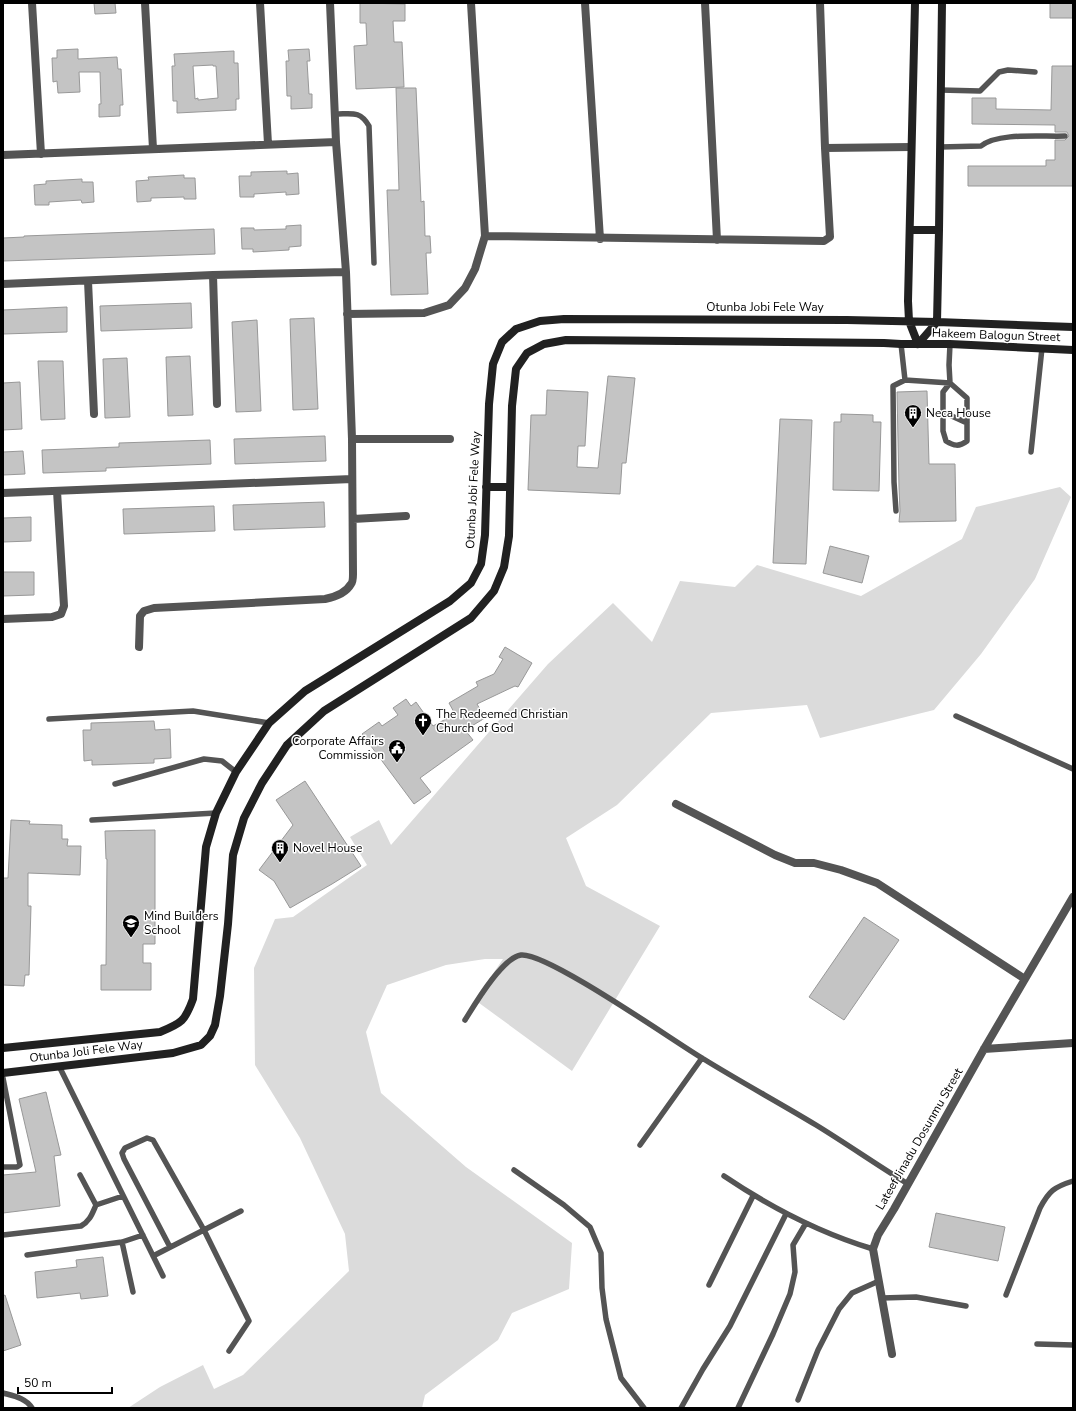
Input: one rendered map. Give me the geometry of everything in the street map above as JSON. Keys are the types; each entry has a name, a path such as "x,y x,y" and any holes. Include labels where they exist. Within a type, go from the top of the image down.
{"street":[{"path":"32,3 41,154"},
{"path":"145,3 153,149"},
{"path":"260,3 268,144"},
{"path":"139,647 140,616 144,611 149,609 335,598 352,584 352,439 346,272 336,142 330,3"},
{"path":"347,314 424,313 449,305 465,288 475,269 485,236 471,3"},
{"path":"585,3 600,239"},
{"path":"705,3 717,240"},
{"path":"485,236 600,239 824,241 830,237 820,3"},
{"path":"915,3 911,147 909,321 918,344"},
{"path":"486,487 509,487 512,406 516,369 527,353 544,344 566,340 884,342 918,344 937,322 942,3"},
{"path":"3,155 336,142"},
{"path":"825,148 911,147"},
{"path":"910,230 939,230"},
{"path":"3,284 213,275 346,272"},
{"path":"213,275 217,404"},
{"path":"88,281 94,414"},
{"name":"Otunba Jobi Fele Way","path":"160,1032 178,1024 187,1016 193,999 206,847 216,813 236,772 268,723 305,691 450,601 470,583 481,564 485,535 489,404 493,364 502,342 516,329 540,321 564,319 847,320 937,322"},
{"name":"Hakeem Balogun Street","path":"937,322 1073,327"},
{"name":"Hakeem Balogun Street","path":"918,344 950,344 1073,350"},
{"path":"352,439 450,439"},
{"path":"3,493 352,479"},
{"name":"Otunba Joli Fele Way","path":"3,1073 173,1053 201,1045 210,1036 215,1025 221,988 233,855 244,818 262,783 287,745 324,711 471,618 494,591 504,567 509,536 509,487"},
{"path":"3,619 52,617 60,614 64,606 57,491"},
{"path":"353,518 406,516"},
{"path":"676,804 775,855 795,863 814,863 841,870 877,883 1025,979"},
{"name":"Lateef Jinadu Dosunmu Street","path":"873,1249 878,1235 1073,897"},
{"name":"Otunba Joli Fele Way","path":"3,1048 160,1032"},
{"path":"984,1049 1073,1043"},
{"path":"873,1249 892,1354"}],"lane":[{"path":"940,90 980,91 999,72 1008,70 1035,72"},
{"path":"335,114 358,114 365,119 369,126 374,263"},
{"path":"940,147 981,146 1004,137 1065,136"},
{"path":"901,344 905,380"},
{"path":"896,512 894,482 893,386 905,380 950,383 967,398 967,441 962,445 953,445 946,441 944,431 943,392 950,383 950,344"},
{"path":"1030,452 1042,348"},
{"path":"944,412 967,423"},
{"path":"49,719 193,711 268,723"},
{"path":"956,716 1073,769"},
{"path":"115,784 204,759 222,761 236,772"},
{"path":"92,820 216,813"},
{"path":"465,1020 504,964 521,955 536,958 578,979 702,1058 818,1126 908,1184"},
{"path":"640,1145 702,1058"},
{"path":"60,1066 163,1276"},
{"path":"3,1078 5,1101 20,1165 17,1167 3,1167"},
{"path":"170,1247 122,1153 124,1148 147,1138 153,1140 204,1230 249,1321 229,1351"},
{"path":"514,1170 564,1204 590,1226 601,1253 602,1288 606,1319 621,1378 644,1408"},
{"path":"80,1175 96,1205"},
{"path":"724,1176 753,1196 786,1214 848,1242 873,1249"},
{"path":"1006,1295 1040,1208 1047,1195 1054,1189 1073,1181"},
{"path":"3,1234 81,1226 90,1218 96,1205 123,1196"},
{"path":"709,1285 753,1196"},
{"path":"153,1256 241,1211"},
{"path":"681,1408 730,1326 786,1214"},
{"path":"738,1408 774,1334 790,1294 795,1272 793,1245 806,1223"},
{"path":"27,1255 122,1242 143,1235"},
{"path":"122,1242 133,1292"},
{"path":"798,1400 818,1350 839,1309 852,1293 879,1281"},
{"path":"882,1298 916,1297 966,1306"},
{"path":"1037,1344 1073,1345"},
{"path":"3,1394 18,1397 30,1404 32,1408"}],"shaded area":[{"path":"1060,487 1071,497 1035,579 981,654 934,710 820,738 807,705 711,713 617,805 566,838 586,886 660,926 572,1071 475,1000 503,959 485,959 446,965 387,985 366,1032 381,1093 466,1167 572,1243 569,1289 512,1313 498,1340 425,1395 422,1408 128,1408 160,1387 203,1365 214,1389 243,1375 349,1271 345,1234 300,1138 255,1065 254,968 275,919 293,917 367,865 350,837 379,820 391,845 548,664 613,603 652,642 680,581 735,587 757,565 861,596 962,539 976,507"}],"building":[{"path":"94,3 115,3 116,13 95,14"},
{"path":"360,3 405,4 405,21 393,21 394,42 402,42 404,87 356,89 354,46 367,45 366,23 360,23"},
{"path":"1050,3 1073,3 1073,18 1050,18"},
{"path":"78,49 78,59 117,57 118,69 121,69 123,105 120,105 120,116 99,117 99,104 101,104 100,72 79,72 80,92 58,93 57,81 53,82 52,58 57,58 57,50"},
{"path":"309,49 310,61 307,61 309,94 312,94 312,108 291,109 291,96 287,96 286,61 289,61 288,50"},
{"path":"234,51 234,63 238,63 239,99 236,99 236,110 177,113 177,101 173,101 172,66 175,66 174,54","holes":["193,66 216,66 218,98 195,99"]},
{"path":"1052,66 1073,66 1073,186 968,186 968,166 1046,166 1046,160 1055,160 1055,140 1065,140 1069,136 1067,132 1055,132 1055,125 972,124 972,98 996,98 996,109 1051,110"},
{"path":"396,88 416,88 421,202 424,201 425,236 430,236 431,253 426,253 428,294 391,295 387,190 399,190"},
{"path":"287,171 287,174 298,173 299,194 286,195 286,192 254,194 254,197 240,197 239,176 251,176 251,172"},
{"path":"184,175 184,178 195,178 196,199 184,199 184,197 151,198 151,201 137,202 136,181 149,180 148,177"},
{"path":"82,179 82,182 93,182 94,202 82,203 81,200 49,202 49,205 35,205 34,185 46,184 46,181"},
{"path":"301,225 301,246 289,247 289,250 253,252 253,249 242,249 241,228 254,228 254,230 286,229 286,226"},
{"path":"214,229 215,254 3,261 3,238"},
{"path":"191,303 192,328 101,331 100,306"},
{"path":"67,307 67,332 3,334 3,310"},
{"path":"314,318 318,409 293,410 290,319"},
{"path":"257,320 261,411 236,412 232,322"},
{"path":"190,356 193,415 168,416 166,357"},
{"path":"127,358 130,417 105,418 103,359"},
{"path":"38,361 63,361 65,419 41,420"},
{"path":"608,376 635,378 626,463 622,463 620,494 528,490 531,415 546,415 547,390 588,392 585,446 578,446 577,467 598,468"},
{"path":"20,382 22,429 3,430 3,383"},
{"path":"927,391 929,464 955,464 956,521 899,522 897,392"},
{"path":"841,414 873,415 873,422 881,422 879,491 833,490 834,422 841,422"},
{"path":"780,419 812,420 806,564 773,563"},
{"path":"325,436 326,461 235,464 234,439"},
{"path":"210,440 211,464 106,468 106,471 43,473 42,450 119,447 119,443"},
{"path":"23,451 25,474 3,475 3,452"},
{"path":"324,502 325,527 234,530 233,505"},
{"path":"214,506 215,531 124,534 123,509"},
{"path":"31,517 31,541 3,542 3,518"},
{"path":"830,546 869,556 862,583 823,573"},
{"path":"3,572 34,572 34,595 3,596"},
{"path":"505,647 532,663 518,687 515,686 477,704 485,718 465,730 473,740 420,778 431,792 414,804 362,734 379,722 382,726 398,715 393,708 406,699 411,706 416,702 433,726 455,714 449,703 478,686 476,682 494,674 503,659 499,657"},
{"path":"154,721 155,730 170,729 171,758 154,759 154,763 92,765 92,760 84,761 83,730 91,730 91,723"},
{"path":"305,781 361,866 290,908 274,881 259,870 293,825 276,800"},
{"path":"11,820 30,821 29,824 62,825 62,839 68,839 67,846 81,846 80,875 28,873 28,906 31,906 29,975 25,975 24,986 3,985 3,878 8,878"},
{"path":"155,830 155,944 143,944 143,963 151,963 151,990 101,990 101,965 106,965 107,859 105,831"},
{"path":"864,917 899,940 844,1020 809,997"},
{"path":"46,1092 61,1155 54,1156 60,1206 3,1213 3,1175 36,1172 19,1099"},
{"path":"936,1213 1005,1227 998,1261 929,1247"},
{"path":"103,1257 108,1296 81,1299 80,1293 37,1298 35,1272 77,1267 76,1260"},
{"path":"5,1295 21,1345 3,1351 3,1296"}],"place":[{"name":"Neca House","path":"913,428"},
{"name":"The Redeemed Christian Church of God","path":"423,736"},
{"name":"Corporate Affairs Commission","path":"397,763"},
{"name":"Novel House","path":"280,863"},
{"name":"Mind Builders School","path":"131,938"}]}
